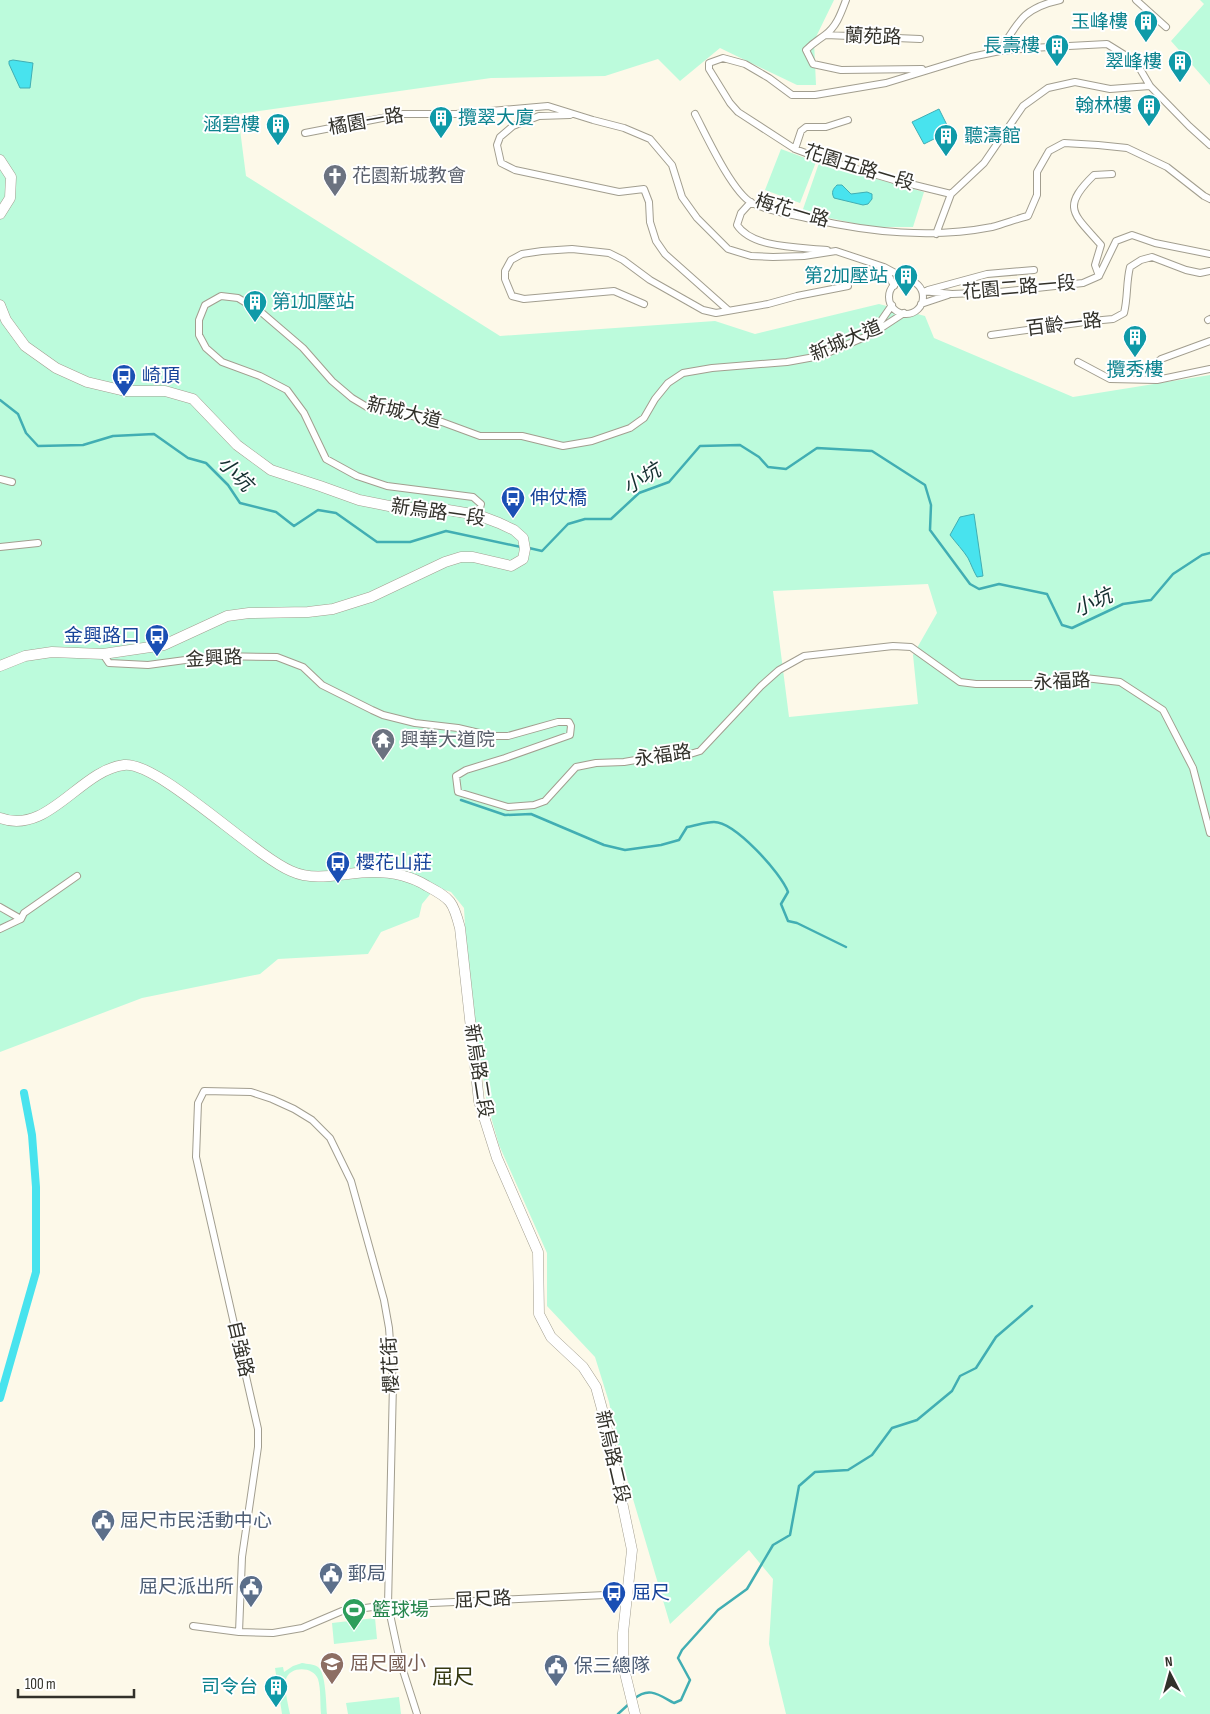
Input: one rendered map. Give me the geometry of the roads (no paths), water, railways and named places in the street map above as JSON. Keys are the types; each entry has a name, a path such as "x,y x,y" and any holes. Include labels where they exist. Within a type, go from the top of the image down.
{"main road":[{"path":"0,160 11,177 10,198 0,214"},
{"name":"新烏路一段","path":"0,305 6,320 26,346 56,368 87,382 125,391 165,391 193,399 236,445 271,470 360,500 394,507 448,510 478,515 514,530 522,538 525,550 524,559 511,566 461,557 445,562 371,597 333,609 308,612 249,613 228,616 164,645 103,654 52,652 25,656 0,666"},
{"name":"新烏路二段","path":"0,818 16,820 43,815 106,770 124,765 140,767 172,785 269,860 291,872 306,877 372,872 396,874 421,882 447,897 455,910 460,928 479,1101 497,1158 538,1252 539,1314 551,1337 583,1367 596,1387 632,1550 623,1633 623,1665 635,1714"}],"street":[{"path":"846,0 838,20 826,35 814,41 806,50 813,64 841,70 929,69 971,56 1031,48 1107,44 1136,62 1150,86 1210,145"},
{"path":"1000,52 1016,24 1027,12 1049,2 1060,0"},
{"path":"1136,0 1166,27"},
{"name":"蘭苑路","path":"826,35 920,39"},
{"name":"花園五路一段","path":"929,69 886,83 815,95 792,95 769,78 745,64 723,58 709,63 709,69 730,104 738,112 796,149 819,158 894,180 951,194"},
{"path":"936,234 951,194 984,163 1023,106 1048,88 1075,82 1110,89 1150,86"},
{"name":"橘園一路","path":"305,133 403,114 456,114 548,106 576,115"},
{"name":"梅花一路","path":"695,114 734,184 751,202 781,212 851,227 885,232 936,234 992,227 1028,216 1037,195 1037,172 1049,151 1064,143 1098,144 1127,148 1167,166 1210,199"},
{"path":"728,310 665,254 656,241 650,222 649,202 644,189 619,192 515,170 501,163 497,145 500,137 513,126 539,116 576,115 624,128 650,139 672,165 682,197 697,218 728,249 751,256 774,257 804,256 836,250"},
{"path":"796,149 801,131 806,127 826,127 848,120"},
{"path":"1098,276 1095,265 1101,245 1074,213 1074,198 1094,175 1112,174"},
{"path":"751,202 741,213 738,225 748,236 771,244 836,250 884,267 915,282 922,291 923,300 914,312 904,313 894,309 889,295 894,286 901,281 910,281"},
{"name":"花園二路一段","path":"922,291 952,294 999,292 1037,287 1070,286 1083,283 1098,276 1116,241 1132,235 1155,243 1210,254"},
{"path":"644,304 614,291 524,299 512,296 505,279 505,271 510,260 522,254 572,250 609,253 623,260 650,280 703,310 716,313 768,304 848,286"},
{"name":"百齡一路","path":"991,335 1092,321 1113,320 1124,313 1127,299 1126,282 1130,267 1152,257 1200,273 1210,271"},
{"path":"884,267 894,286"},
{"path":"922,291 987,274 1034,270"},
{"path":"921,304 952,294"},
{"name":"新城大道","path":"478,515 481,504 473,497 387,486 357,476 326,459 304,413 287,390 260,376 222,362 206,348 200,335 198,320 205,305 221,296 238,298 261,312 303,348 332,381 352,398 367,407 442,422 480,436 522,436 563,446 592,441 630,428 644,418 668,382 683,374 712,368 787,362 820,356 872,334 904,313"},
{"path":"872,334 892,305"},
{"path":"1137,379 1161,359 1210,341"},
{"path":"1078,362 1110,379 1157,380 1210,369"},
{"path":"0,479 12,482"},
{"path":"0,547 38,543"},
{"name":"永福路","path":"322,685 383,715 415,723 458,728 492,736 508,736 558,722 569,722 571,726 570,734 466,770 456,776 458,792 508,807 534,805 545,801 576,768 596,763 687,755 700,751 767,681 780,670 804,656 893,646 911,647 960,682 976,684 1043,684 1085,678 1120,682 1163,710 1193,768 1210,833"},
{"name":"金興路","path":"103,654 109,663 148,665 215,656 277,657 303,668 322,685"},
{"path":"22,920 24,913 77,876"},
{"path":"0,907 22,920"},
{"path":"0,929 22,920"},
{"name":"自強路","path":"228,1091 204,1091 198,1103 196,1156 258,1429 258,1447 242,1557 239,1632"},
{"name":"櫻花街","path":"228,1091 251,1092 272,1099 294,1108 312,1120 330,1138 351,1181 384,1300 389,1328 393,1383 388,1605 400,1661 417,1714"},
{"name":"屈尺路","path":"193,1626 239,1632 273,1633 302,1628 342,1611 388,1605 627,1594"}],"water":[{"path":"9,61 33,63 30,88 20,88 9,64"},
{"path":"939,109 950,131 924,144 912,122"},
{"path":"837,185 842,185 851,194 867,192 872,194 872,199 868,204 863,205 834,198 833,191"},
{"path":"974,514 983,576 977,577 968,558 950,535 960,517"}],"waterway":[{"name":"小坑","path":"0,400 18,414 26,433 38,446 83,445 113,436 154,434 188,458 206,463 228,485 240,503 276,512 294,526 318,510 336,513 377,542 410,542 446,531 521,547"},
{"name":"小坑","path":"529,548 542,551 568,524 585,519 611,519 639,493 669,482 700,446 740,445 759,457 768,467 786,469 817,448 872,451 925,485 931,505 930,530 970,584 979,589 999,584 1047,594 1062,625 1072,628 1123,604 1151,600 1173,574 1202,555 1210,553"},
{"path":"461,800 505,815 531,814 604,845 625,850 661,845 679,840 687,827 711,822 723,824 745,839 767,862 784,884 788,892 781,904 788,921 797,923 846,947"},
{"path":"0,1398 36,1272 36,1187 32,1135 24,1093"},
{"path":"634,1699 639,1695 649,1692 674,1703 681,1700 690,1680 678,1658 682,1650 718,1610 747,1589 773,1545 790,1535 799,1486 815,1472 848,1470 872,1455 892,1428 917,1420 952,1391 960,1376 976,1368 996,1337 1032,1306"},
{"path":"618,1714 630,1703"}],"place":[{"name":"玉峰樓","path":"1146,43"},
{"name":"長壽樓","path":"1057,67"},
{"name":"翠峰樓","path":"1180,83"},
{"name":"翰林樓","path":"1149,127"},
{"name":"攬翠大廈","path":"441,139"},
{"name":"涵碧樓","path":"278,146"},
{"name":"聽濤館","path":"946,157"},
{"name":"花園新城教會","path":"335,197"},
{"name":"第2加壓站","path":"906,297"},
{"name":"第1加壓站","path":"255,323"},
{"name":"攬秀樓","path":"1135,358"},
{"name":"崎頂","path":"124,397"},
{"name":"伸仗橋","path":"513,519"},
{"name":"金興路口","path":"157,657"},
{"name":"興華大道院","path":"383,761"},
{"name":"櫻花山莊","path":"338,884"},
{"name":"屈尺市民活動中心","path":"103,1542"},
{"name":"郵局","path":"331,1595"},
{"name":"屈尺派出所","path":"251,1608"},
{"name":"屈尺","path":"614,1614"},
{"name":"籃球場","path":"354,1631"},
{"name":"屈尺國小","path":"332,1685"},
{"name":"保三總隊","path":"556,1687"},
{"name":"司令台","path":"276,1708"}],"district":[{"name":"屈尺","path":"453,1677"}]}
